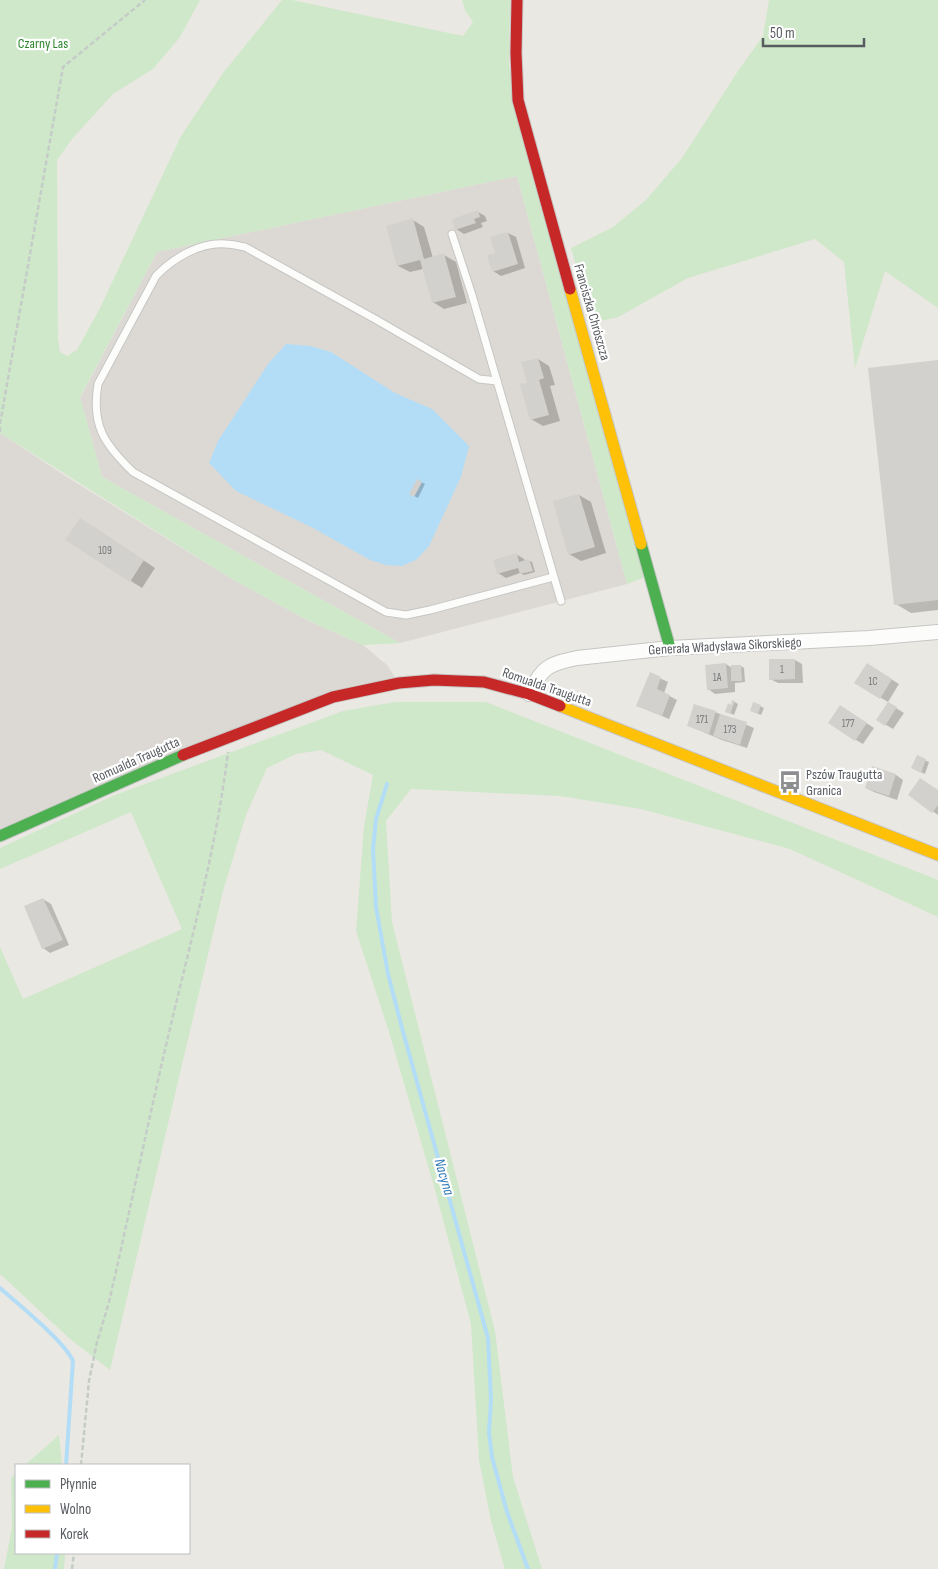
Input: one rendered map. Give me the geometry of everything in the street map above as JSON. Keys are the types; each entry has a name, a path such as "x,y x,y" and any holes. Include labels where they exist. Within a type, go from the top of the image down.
{"street":[{"name":"Franciszka Chrószcza","path":"517,0 516,53 518,100 670,648"},
{"name":"Generała Władysława Sikorskiego","path":"529,694 536,679 544,669 564,660 670,648 869,638 938,632"},
{"name":"Romualda Traugutta","path":"0,836 199,748 333,697 399,683 470,680 529,694 938,855"}],"lane":[{"path":"452,234 472,295 561,601"},
{"path":"497,381 479,379 245,247 225,243 186,253 168,263 156,276 98,384 95,403 98,425 108,444 133,472 386,612 406,615 430,610 553,577"}],"path":[{"path":"0,433 62,67 145,0"},
{"path":"81,1464 89,1381 93,1361 124,1235 172,1017 204,893 225,781 230,736"},
{"path":"72,1569 74,1554"}],"shaded area":[{"path":"517,176 627,584 400,643 102,477 80,398 157,252"},
{"path":"0,433 67,477 232,579 307,620 363,645 387,665 399,683 333,697 0,836"}],"green space":[{"name":"Czarny Las","path":"0,0 200,0 180,37 153,69 113,94 72,139 57,160 58,338 60,352 67,356 77,350 100,308 181,136 223,73 282,0 292,0 463,36 473,22 465,10 462,0 510,0 509,66 645,577 627,584 517,176 157,252 80,397 102,477 400,643 363,645 307,620 232,579 0,433"},
{"path":"769,0 938,0 938,308 885,271 855,368 844,262 815,239 688,278 618,317 593,323 571,248 613,227 646,200 682,158 763,36"},
{"path":"395,702 486,702 938,880 938,917 790,849 641,809 560,796 411,789 386,821 392,922 495,1331 513,1477 542,1569 505,1569 491,1521 479,1460 471,1324 435,1190 389,1032 356,931 364,826 373,775 321,750 296,754 267,768 246,815 223,891 110,1370 70,1339 0,1274 0,947 23,999 182,929 131,812 0,869 0,848 115,795 343,711"},
{"path":"59,1435 62,1464 26,1464"},
{"path":"15,1474 15,1554 65,1554 64,1569 4,1569 12,1527 11,1478"}],"water":[{"path":"286,344 311,346 331,352 395,393 432,409 469,446 461,477 429,546 416,560 402,566 386,565 370,560 313,528 236,491 209,463 218,441 268,364"}],"building":[{"path":"478,210 480,217 474,219 476,223 455,230 452,219"},
{"path":"413,218 424,259 444,253 456,297 432,303 420,260 397,266 386,226"},
{"path":"508,232 518,264 492,272 487,255 495,253 490,237"},
{"path":"538,358 544,378 539,380 549,415 530,420 520,384 527,383 521,362"},
{"path":"938,360 938,600 894,605 868,368"},
{"path":"417,479 422,482 414,497 409,494"},
{"path":"579,494 595,547 568,555 553,501"},
{"path":"80,518 144,560 130,582 65,540"},
{"path":"517,553 519,562 529,559 533,571 520,574 518,568 497,574 493,560"},
{"path":"769,659 795,659 795,679 769,680"},
{"path":"726,663 728,688 707,690 705,665"},
{"path":"867,663 892,679 880,699 854,683"},
{"path":"731,665 741,665 742,681 731,681"},
{"path":"650,672 661,677 657,689 670,695 662,716 636,706"},
{"path":"732,700 735,701 730,714 725,712 728,703 731,705"},
{"path":"753,702 761,705 758,714 750,711"},
{"path":"888,702 897,707 885,726 876,720"},
{"path":"694,704 716,711 709,734 687,726"},
{"path":"840,705 867,723 855,741 828,723"},
{"path":"720,714 747,722 740,745 713,736"},
{"path":"917,755 926,759 921,773 911,768"},
{"path":"872,766 896,774 889,796 865,788"},
{"path":"920,778 938,790 938,805 932,813 908,795"},
{"path":"43,898 63,940 42,949 24,906"}],"waterway":[{"name":"Nacyna","path":"387,784 376,819 373,849 376,907 388,974 488,1338 491,1399 489,1433 492,1457 507,1512 528,1569"},
{"path":"0,1288 51,1334 73,1361 66,1464"},
{"path":"55,1569 57,1554"}],"traffic: fast":[{"path":"641,544 670,648"},
{"path":"0,836 183,755"}],"traffic: slow":[{"path":"570,289 641,544"},
{"path":"560,706 938,855"}],"traffic: jam":[{"path":"517,0 516,53 518,100 570,289"},
{"path":"183,755 333,697 399,683 434,680 484,682 529,694 560,706"}],"place":[{"name":"Pszów Traugutta Granica","path":"790,782"}]}
